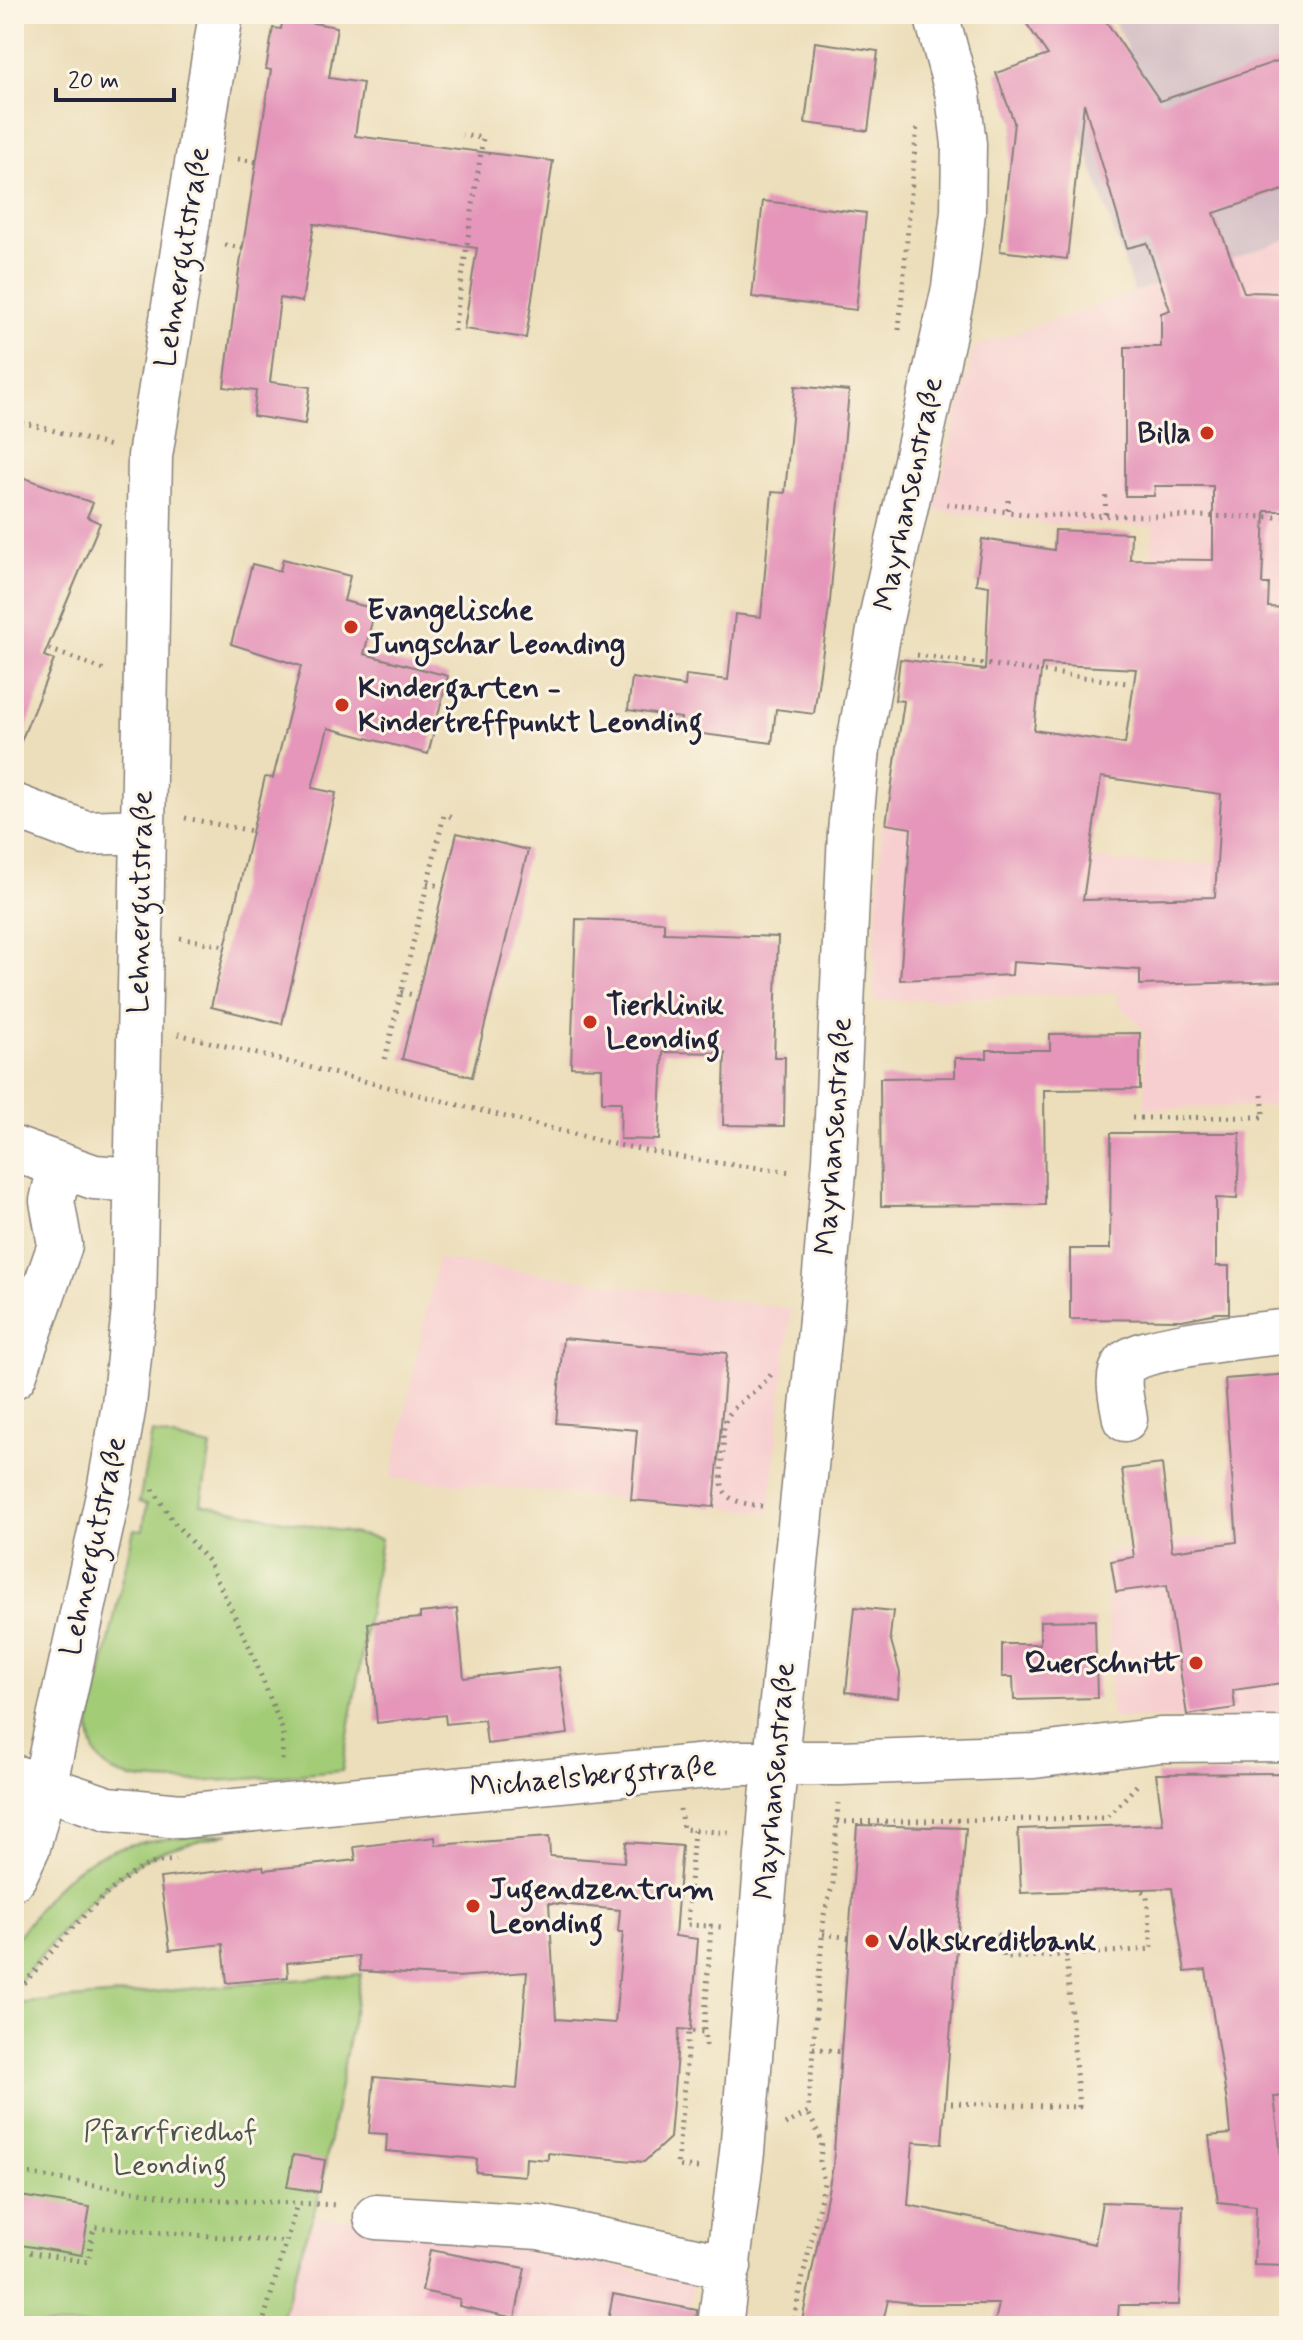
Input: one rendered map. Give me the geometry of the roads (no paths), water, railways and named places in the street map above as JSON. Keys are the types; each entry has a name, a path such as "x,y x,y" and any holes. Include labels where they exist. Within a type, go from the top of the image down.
{"street":[{"name":"Lehnergutstraße","path":"29,1782 109,1491 124,1405 134,1309 136,1180 158,824 150,456 221,14"},
{"name":"Mayrhansenstraße","path":"720,2326 742,2152 754,1821 776,1763 835,1160 851,818 858,749 881,619 954,288 963,212 964,144 958,95 936,14"},
{"path":"14,806 85,833 158,824"},
{"path":"14,1149 94,1177 136,1180"},
{"path":"14,1376 60,1245 52,1201 60,1166"},
{"path":"1125,1419 1119,1377 1123,1365 1134,1357 1187,1345 1289,1331"},
{"name":"Michaelsbergstraße","path":"29,1782 108,1809 181,1816 739,1763 1034,1756 1160,1740 1289,1739"},
{"path":"14,1877 28,1847 29,1782"},
{"path":"376,2217 539,2227 729,2267"}],"place":[{"name":"Billa","path":"1207,433"},
{"name":"Evangelische Jungschar Leonding","path":"351,627"},
{"name":"Kindergarten - Kindertreffpunkt Leonding","path":"342,705"},
{"name":"Tierklinik Leonding","path":"590,1022"},
{"name":"Querschnitt","path":"1196,1663"},
{"name":"Jugendzentrum Leonding","path":"473,1906"},
{"name":"Volkskreditbank","path":"872,1941"}],"park label":[{"name":"Pfarrfriedhof Leonding","path":"170,2148"}]}
